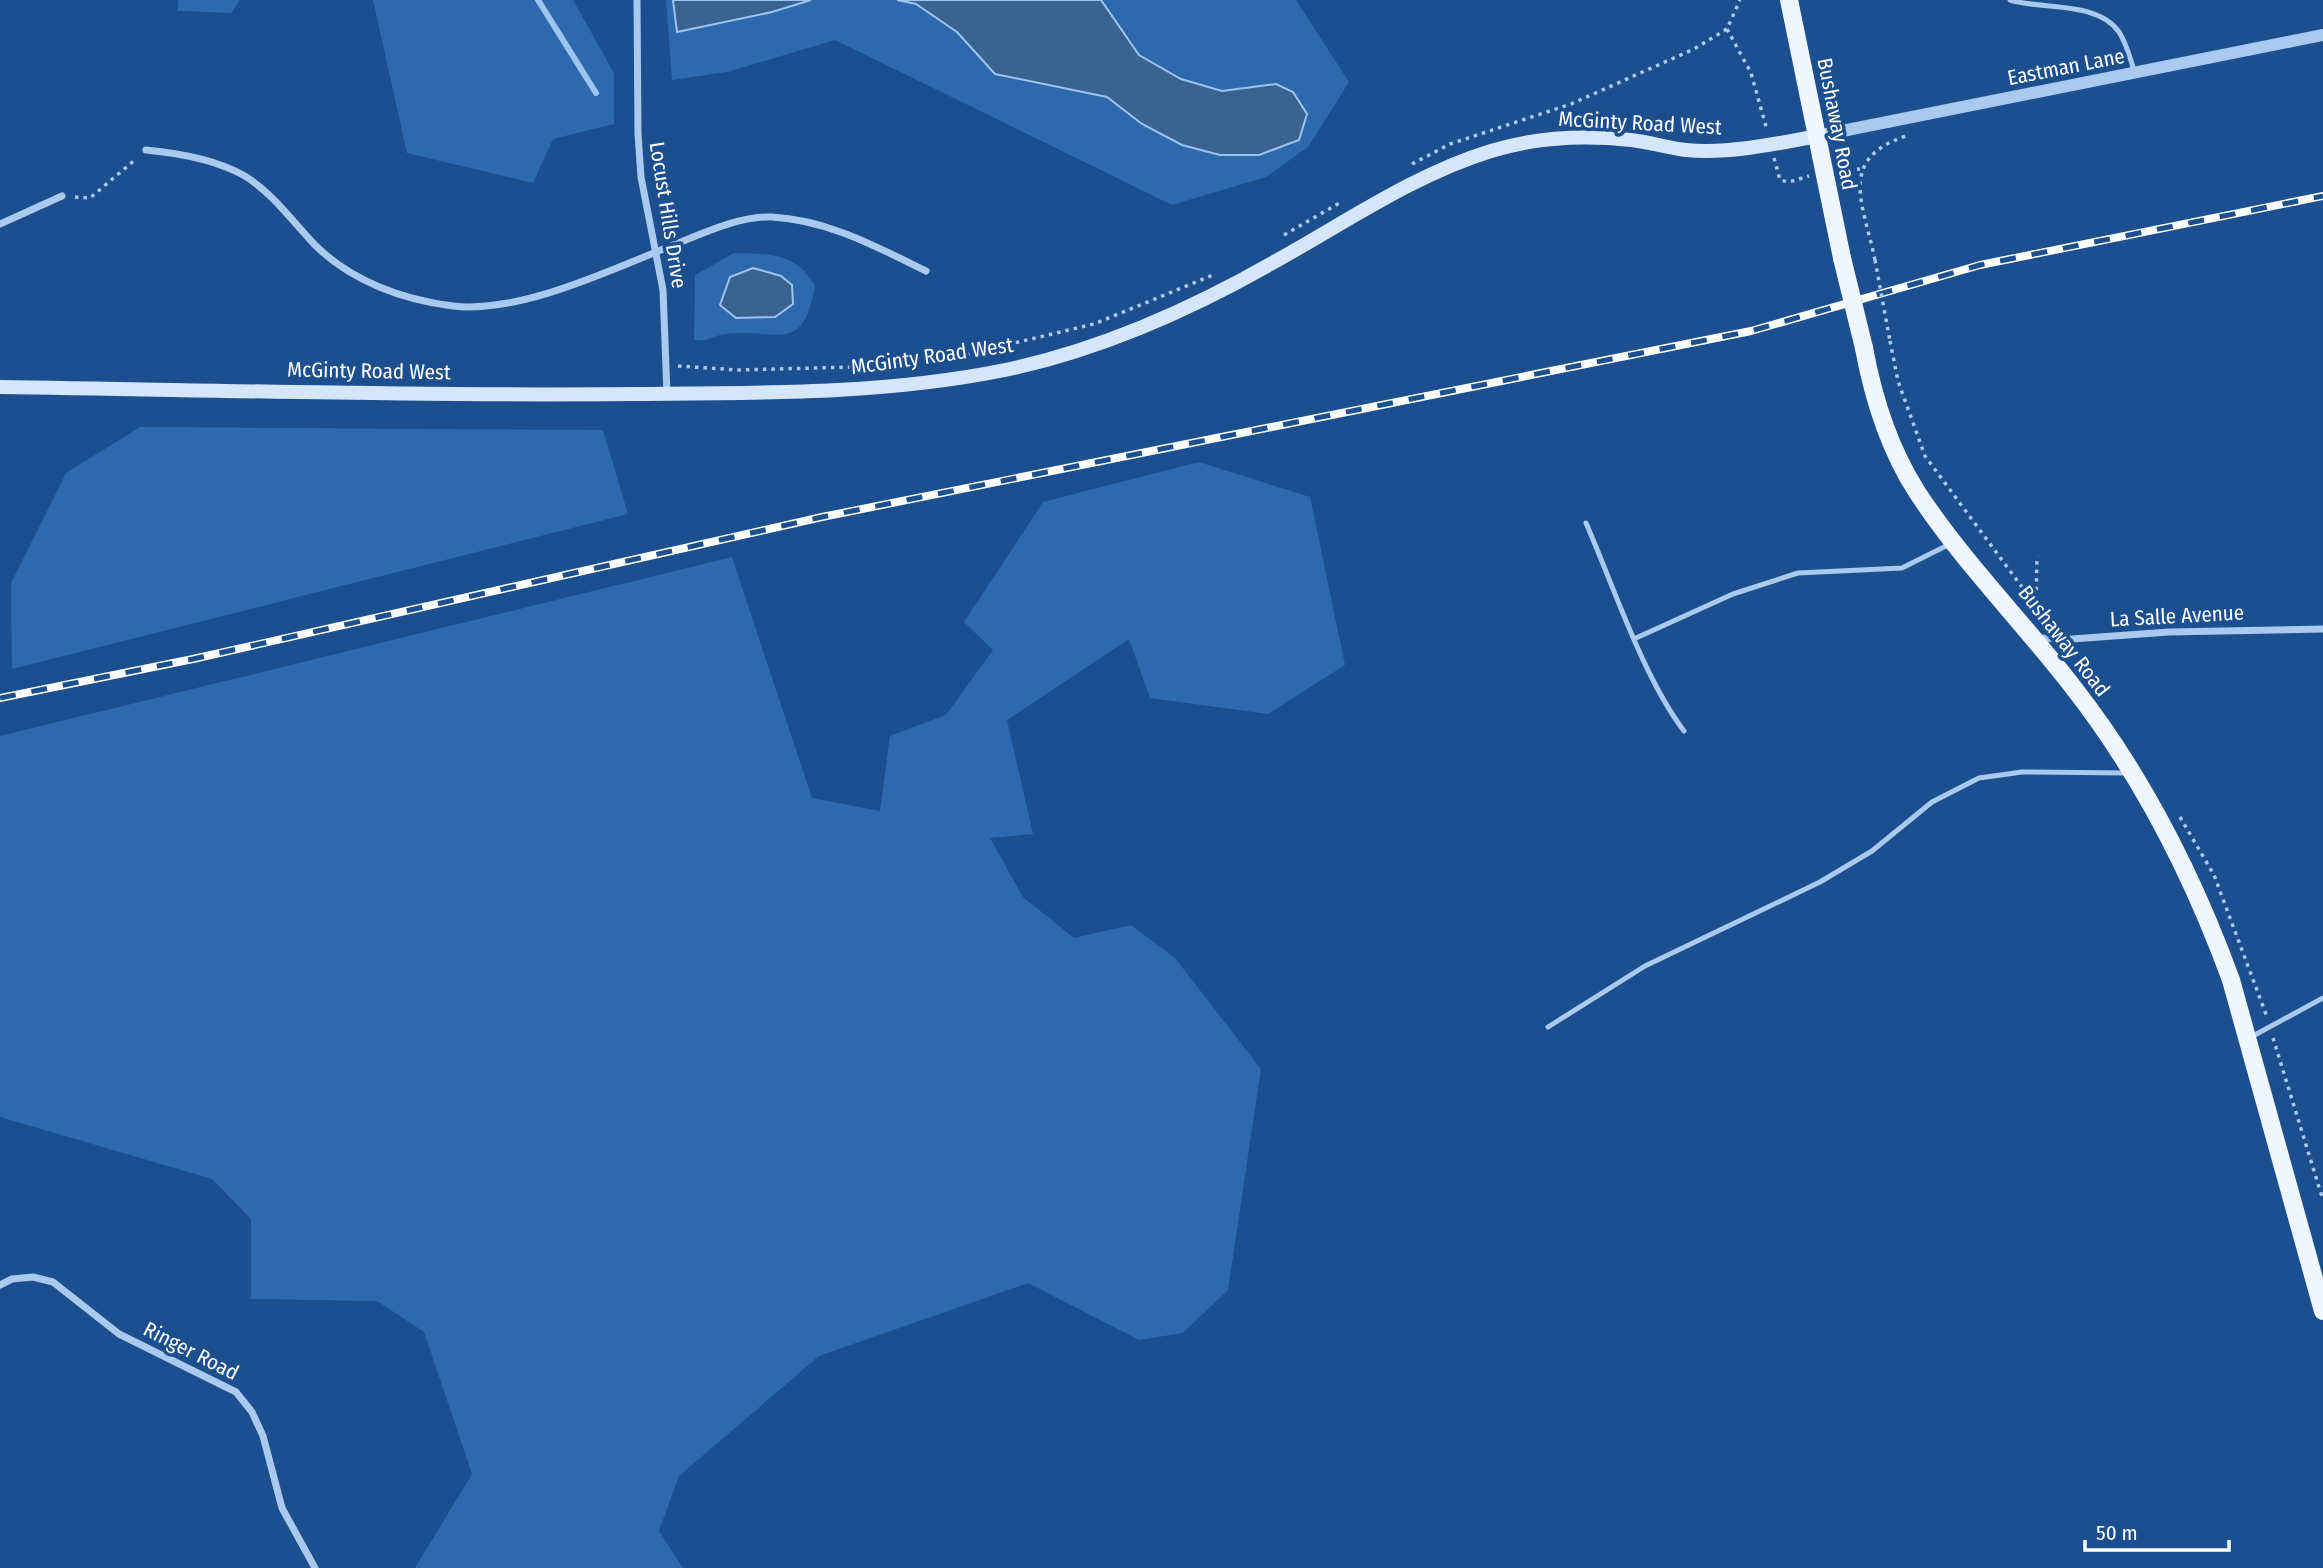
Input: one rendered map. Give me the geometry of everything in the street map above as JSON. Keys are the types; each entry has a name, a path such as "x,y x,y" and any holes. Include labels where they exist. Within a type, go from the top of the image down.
{"main road":[{"name":"Bushaway Road","path":"1789,0 1870,379 1907,474 1955,542 2081,698 2132,773 2212,926 2249,1039 2323,1311"},
{"name":"McGinty Road West","path":"0,387 667,394 836,391 946,379 1006,369 1090,346 1187,310 1388,196 1464,160 1524,142 1560,138 1627,140 1698,150 1772,145 1817,136"}],"street":[{"name":"Locust Hills Drive","path":"637,0 638,145 653,253 663,290 667,394"},
{"name":"Eastman Lane","path":"1817,136 2323,35"},
{"path":"146,150 185,154 243,176 280,208 317,247 350,273 393,293 455,306 521,301 715,228 770,217 824,225 926,271"},
{"path":"0,224 62,195"},
{"name":"La Salle Avenue","path":"2033,638 2072,639 2169,632 2323,629"},
{"name":"Ringer Road","path":"0,1284 12,1279 33,1277 53,1282 119,1334 236,1392 253,1412 263,1436 282,1508 315,1568"}],"lane":[{"path":"2010,0 2090,13 2108,20 2123,40 2135,73"},
{"path":"1586,523 1669,711 1684,731"},
{"path":"1636,638 1733,593 1798,573 1902,568 1955,542"},
{"path":"1548,1027 1645,966 1820,882 1872,851 1932,802 1979,778 2022,772 2132,773"},
{"path":"2249,1039 2323,999"}],"path":[{"path":"1409,165 1450,144 1571,104 1694,49 1727,29 1740,0"},
{"path":"1727,29 1751,73 1760,110"},
{"path":"62,195 90,198 146,150"},
{"path":"1860,169 1860,185 1901,391 1925,456 2036,606 2037,555"},
{"path":"1276,240 1354,195"},
{"path":"666,367 738,370 855,367 968,354 1094,324 1220,271"}],"shaded area":[{"path":"178,0 240,0 231,13 178,11"},
{"path":"373,0 573,0 614,73 614,124 553,139 533,183 407,153"},
{"path":"666,0 1296,0 1349,82 1308,147 1266,177 1172,205 835,40 727,72 672,80"},
{"path":"673,0 811,0 772,12 677,32"},
{"path":"897,0 1101,0 1139,55 1181,79 1222,91 1276,84 1293,92 1307,114 1299,140 1259,155 1220,155 1182,145 1142,124 1107,97 995,74 957,32 916,4"},
{"path":"734,253 780,257 799,266 807,274 815,285 810,307 803,322 795,330 786,334 725,334 707,340 694,340 695,275"},
{"path":"753,268 781,276 792,285 793,304 775,317 736,318 720,305 730,277"},
{"path":"140,427 603,430 628,514 12,669 11,583 66,473"},
{"path":"1199,462 1310,497 1345,665 1268,714 1150,698 1129,639 1007,720 1033,834 990,838 1023,897 1074,938 1131,925 1175,958 1261,1069 1228,1290 1183,1333 1139,1340 1028,1283 819,1356 679,1476 659,1531 683,1568 415,1568 472,1474 424,1332 377,1301 251,1299 251,1219 212,1179 0,1117 0,736 732,557 812,798 880,811 890,736 946,715 993,650 964,622 1043,502"}],"waterway":[{"path":"538,0 596,93"}],"railway":[{"path":"0,698 193,659 822,517 1751,331 1980,265 2323,196"}]}
